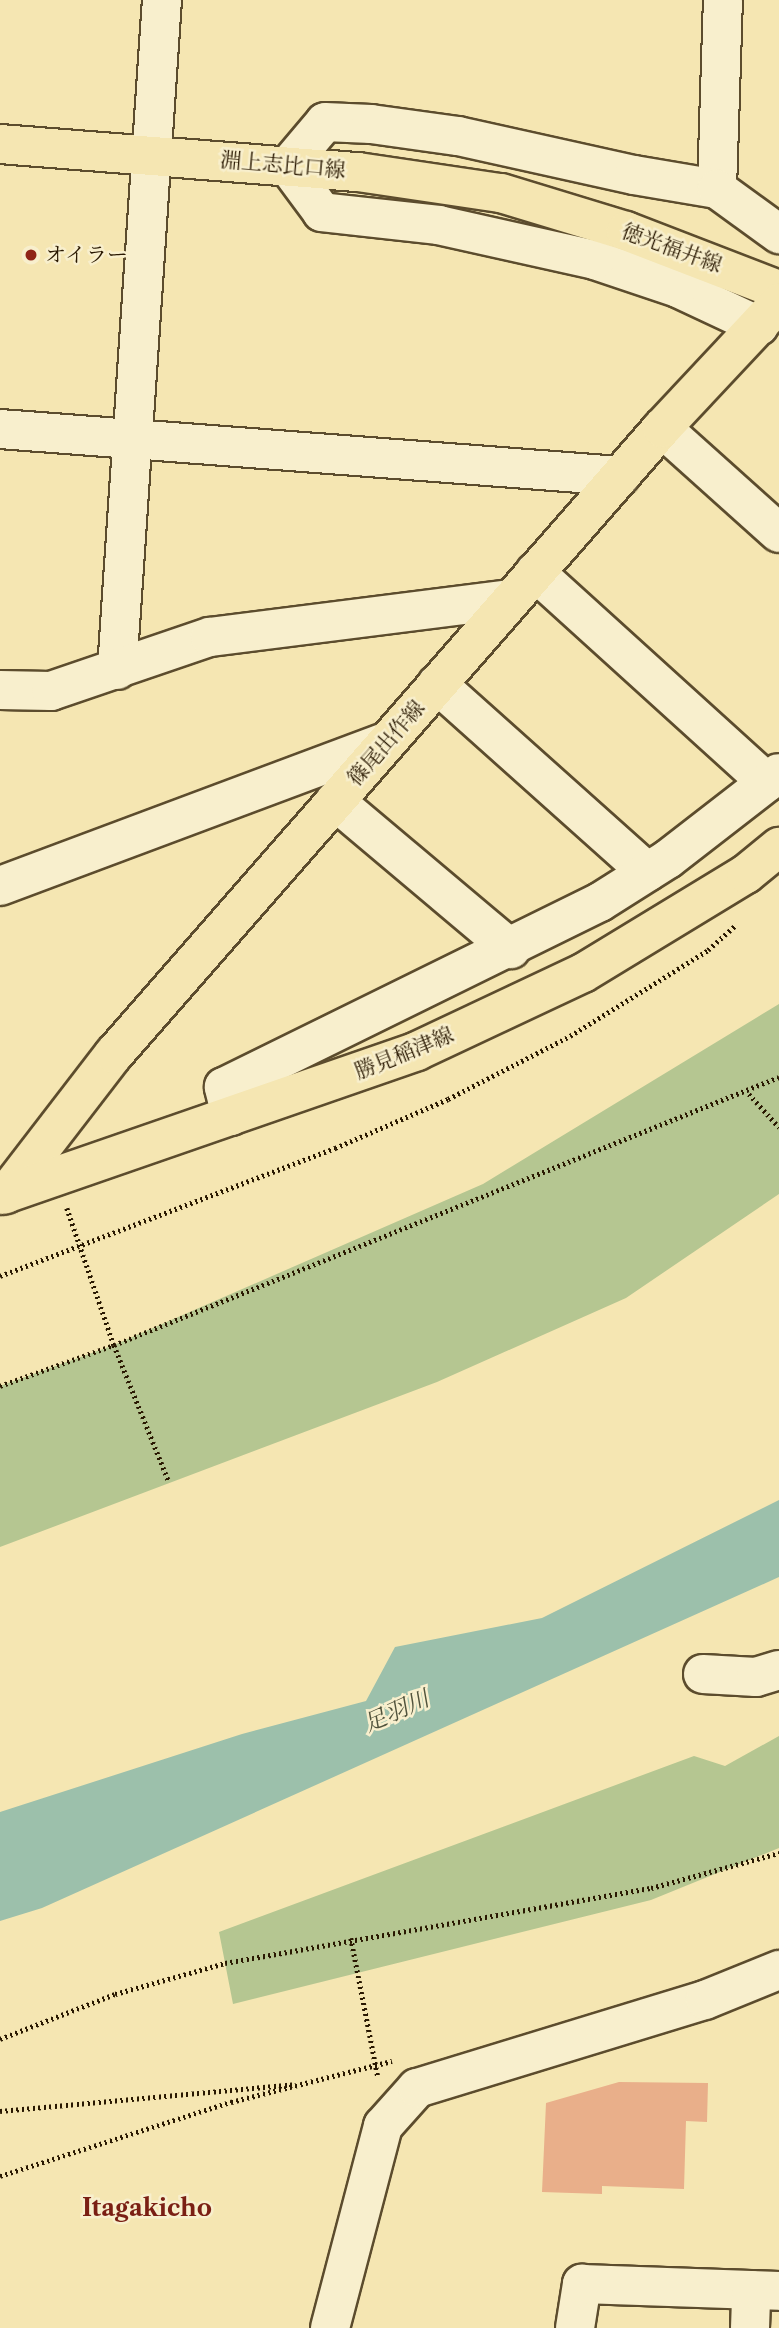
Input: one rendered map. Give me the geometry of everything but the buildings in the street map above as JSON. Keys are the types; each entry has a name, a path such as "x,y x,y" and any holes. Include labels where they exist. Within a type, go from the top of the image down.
{"main road":[{"name":"淵上志比口線","path":"0,144 288,166 501,193 563,210"},
{"name":"徳光福井線","path":"563,210 710,261 779,290"},
{"name":"篠尾出作線","path":"3,1195 114,1054 662,428 769,315"},
{"name":"勝見稲津線","path":"3,1195 417,1051 583,973 746,874 779,847"}],"street":[{"path":"117,670 162,0"},
{"path":"717,189 723,0"},
{"path":"769,315 595,260 439,225 322,212 288,166 325,122 371,124 458,136 634,176 717,189 779,234"},
{"path":"662,428 779,533"},
{"path":"0,429 620,476"},
{"path":"0,690 51,691 210,637 523,586 773,778 647,872 511,948 224,1087 230,1116"},
{"path":"437,684 647,872"},
{"path":"0,886 386,742"},
{"path":"335,802 511,948"},
{"path":"703,1674 755,1677 779,1670"},
{"path":"330,2328 383,2126 417,2088 705,2000 779,1969"},
{"path":"575,2328 582,2284 765,2290 750,2328"}],"path":[{"path":"0,1276 335,1148 448,1099 570,1037 708,950 738,923"},
{"path":"0,1386 114,1345 749,1093 779,1077"},
{"path":"749,1093 779,1126"},
{"path":"64,1197 114,1345 169,1482"},
{"path":"0,2039 115,1994 225,1963 351,1938 651,1888 779,1853"},
{"path":"351,1938 377,2065 383,2126"},
{"path":"0,2111 309,2082"}],"shaded area":[{"path":"779,1004 779,1194 626,1298 437,1382 0,1547 0,1386 114,1345 483,1184"},
{"path":"779,1736 779,1848 651,1900 233,2004 219,1932 694,1756 725,1766"}],"water":[{"name":"足羽川","path":"779,1500 779,1577 42,1908 0,1921 0,1812 242,1734 366,1701 395,1647 542,1618"}],"place":[{"name":"オイラー","path":"31,255"}],"district":[{"name":"Itagakicho","path":"147,2208"}]}
